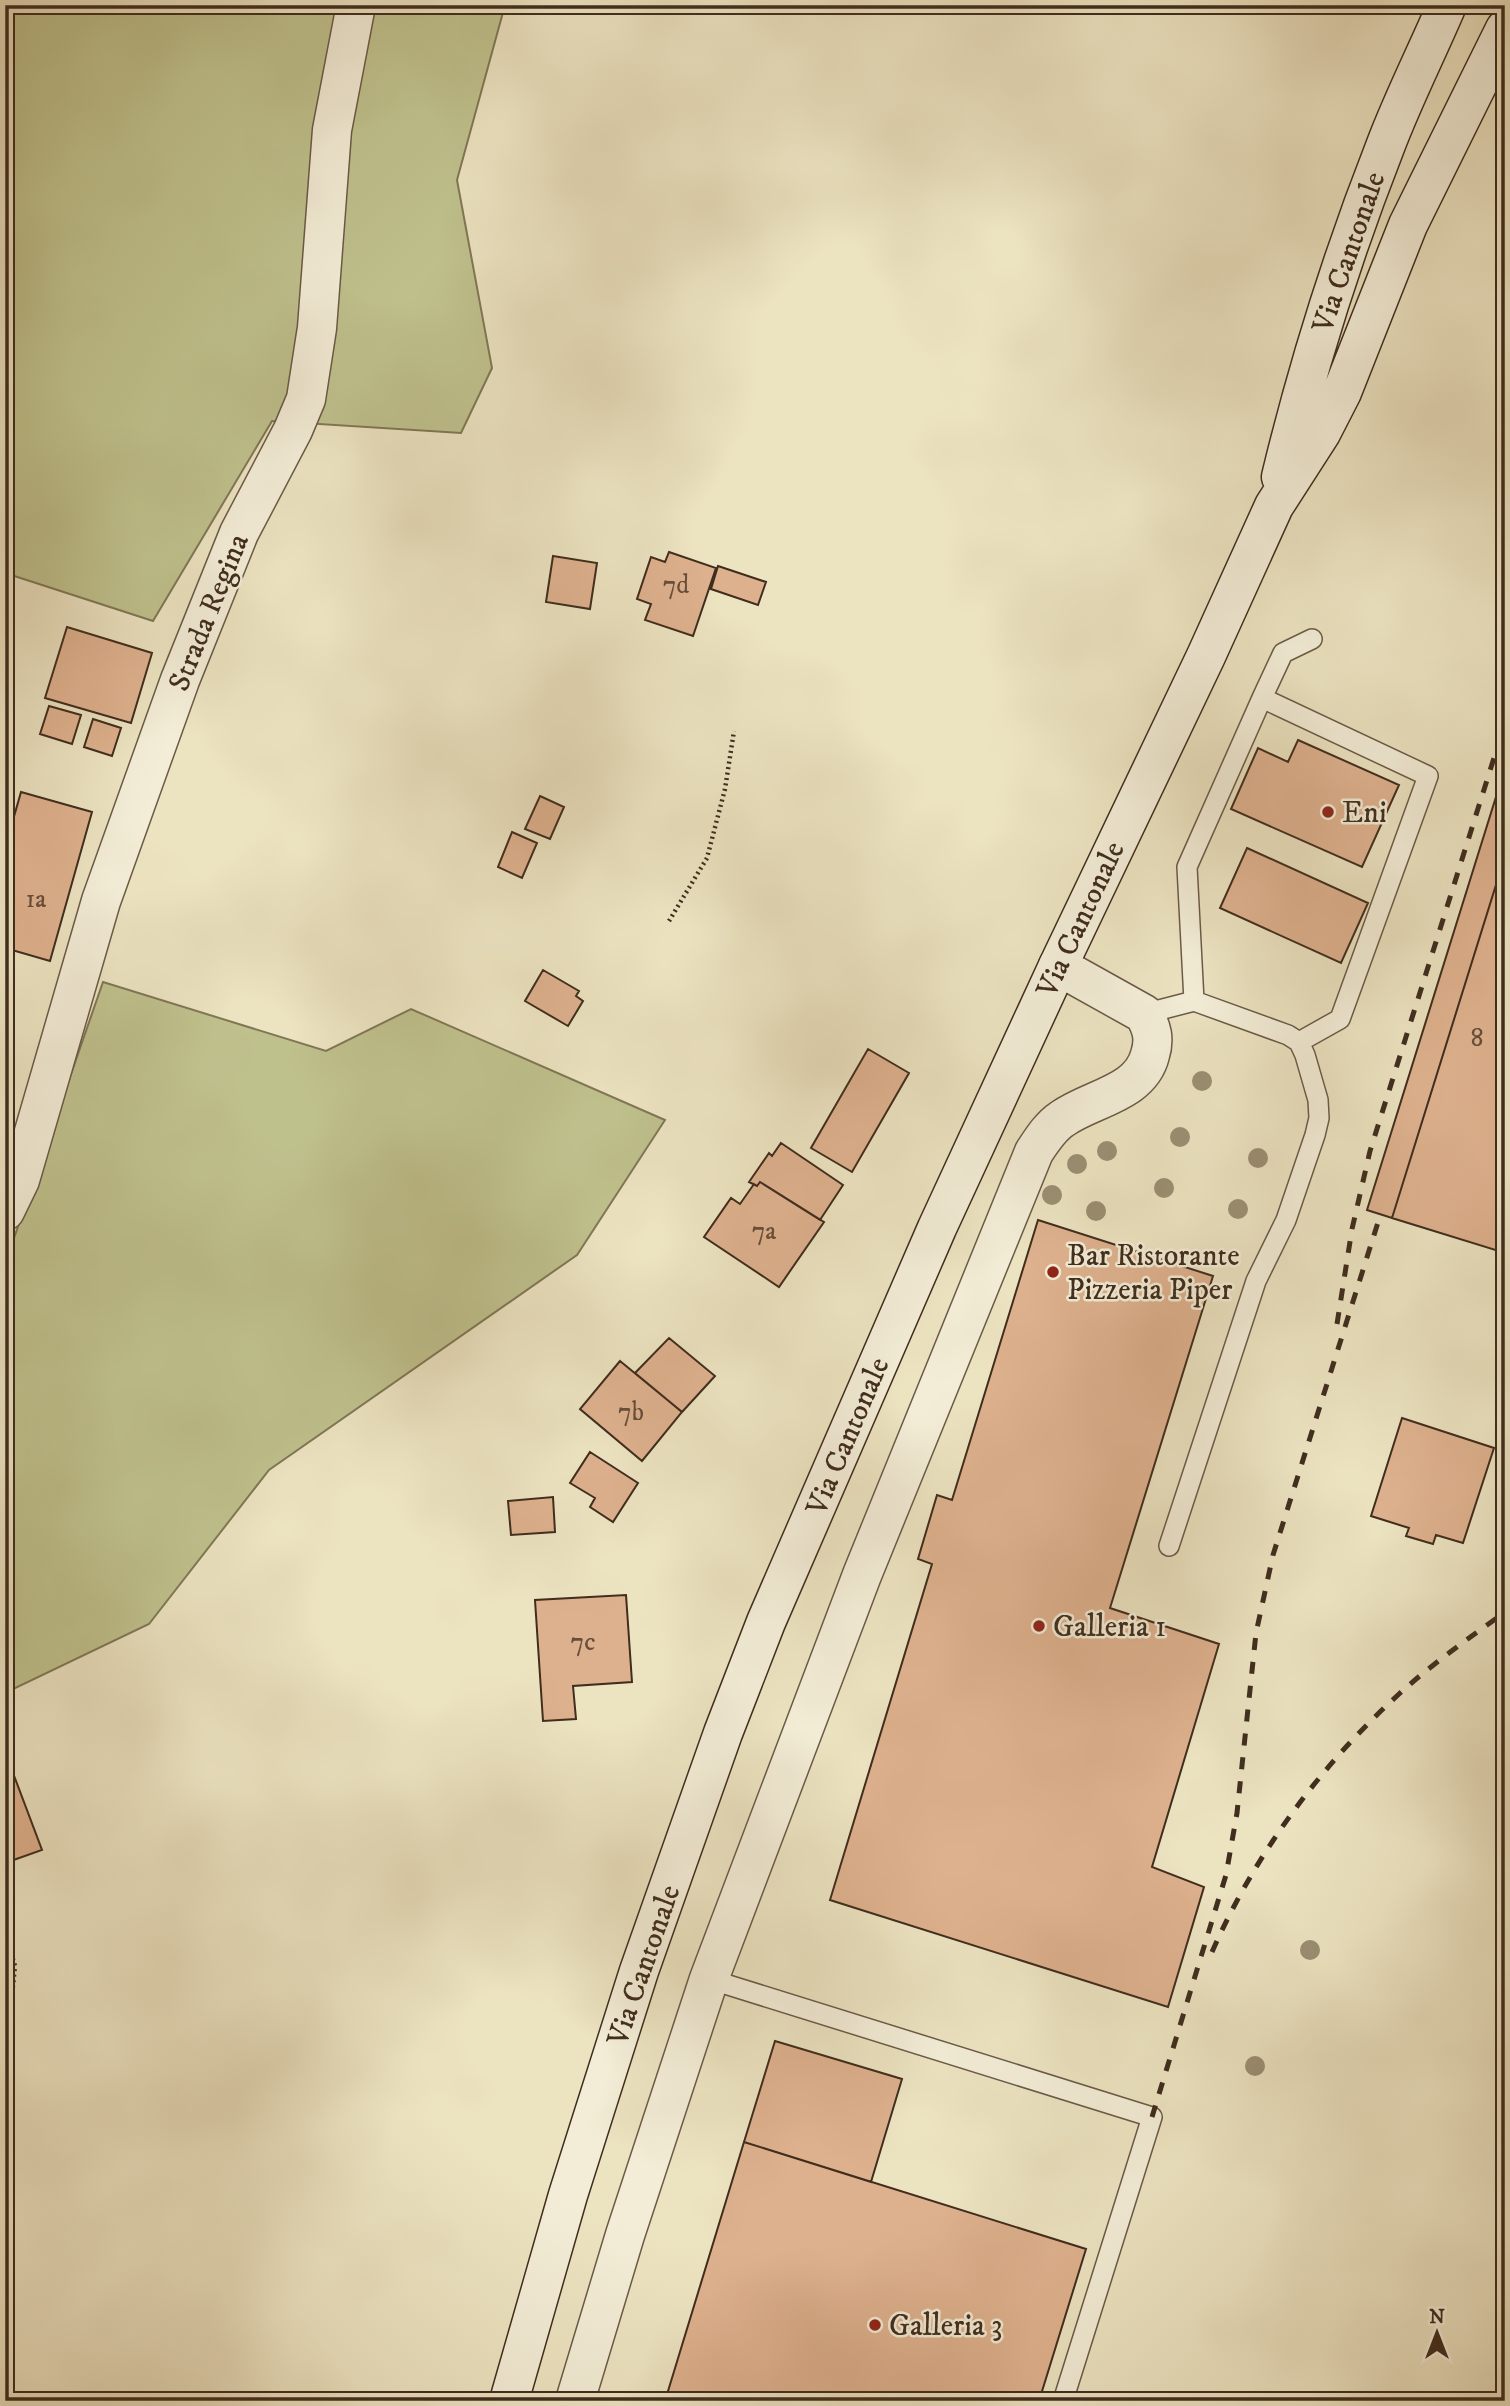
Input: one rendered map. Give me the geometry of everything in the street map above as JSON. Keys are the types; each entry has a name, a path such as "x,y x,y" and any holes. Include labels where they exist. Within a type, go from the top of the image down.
{"main road":[{"name":"Strada Regina","path":"5,1211 20,1180 101,901 180,680 239,533 293,430 306,399 317,328 332,130 356,5"},
{"name":"Via Cantonale","path":"1274,506 1307,375 1346,252 1385,145 1447,5"},
{"name":"Via Cantonale","path":"509,2401 568,2195 639,1971 745,1675 937,1228 1274,506 1321,433 1342,392 1408,225 1505,29"},
{"path":"575,2401 625,2235 709,1979 862,1575 1034,1152 1058,1121 1124,1088 1143,1072 1152,1049 1153,1037 1144,1014 1058,966"}],"lane":[{"path":"1194,1001 1187,867 1283,653 1312,639"},
{"path":"1262,698 1428,776 1340,1019 1299,1042"},
{"path":"1144,1014 1194,1001 1288,1035 1299,1042 1305,1055 1318,1100 1319,1118 1286,1220 1256,1281 1170,1546"},
{"path":"709,1979 1152,2117 1063,2401"}],"path":[{"path":"670,921 707,858 725,789 734,731"},
{"path":"5,1932 15,1966 5,2064"}],"green space":[{"path":"5,5 505,5 457,180 492,368 461,433 272,421 153,621 5,573"},
{"path":"103,982 326,1051 411,1009 665,1120 577,1255 269,1470 149,1624 5,1693 5,1438 11,1416 5,1393 5,1264"}],"building":[{"path":"669,552 716,568 693,636 645,620 651,604 637,599 651,557 665,562"},
{"path":"553,556 597,563 590,609 546,602"},
{"path":"718,566 766,582 758,605 711,589"},
{"path":"67,627 152,653 131,723 45,698"},
{"path":"49,706 81,715 72,744 40,734"},
{"path":"93,719 121,728 112,756 84,747"},
{"path":"1298,740 1399,785 1362,867 1231,809 1258,748 1288,762"},
{"path":"1505,768 1505,856 1392,1218 1367,1210"},
{"path":"21,792 92,812 50,961 5,948 5,848"},
{"path":"540,796 564,807 550,839 525,829"},
{"path":"512,832 537,843 522,878 498,867"},
{"path":"1247,848 1368,903 1341,963 1220,908"},
{"path":"1505,856 1505,1253 1392,1218"},
{"path":"543,970 579,991 576,996 583,1001 568,1026 525,1001"},
{"path":"868,1049 909,1073 852,1172 811,1148"},
{"path":"781,1143 843,1185 820,1220 760,1182 757,1186 749,1182 769,1153 772,1156"},
{"path":"760,1182 824,1222 779,1287 704,1237 731,1198 740,1204 754,1184 757,1186"},
{"name":"Galleria 1","path":"1038,1220 1213,1276 1110,1608 1219,1644 1152,1867 1204,1887 1168,2007 830,1900 932,1564 918,1559 937,1495 952,1500"},
{"path":"669,1338 715,1376 682,1412 635,1373"},
{"path":"620,1361 682,1412 642,1461 580,1409"},
{"path":"1402,1418 1494,1448 1463,1543 1436,1535 1433,1544 1406,1536 1409,1528 1371,1516"},
{"path":"590,1452 638,1483 613,1522 590,1507 595,1498 570,1483"},
{"path":"553,1497 555,1532 511,1535 508,1501"},
{"path":"626,1595 632,1682 573,1686 576,1719 543,1721 535,1600"},
{"path":"10,1765 42,1850 5,1863 5,1767"},
{"path":"775,2041 902,2079 871,2182 744,2142"},
{"name":"Galleria 3","path":"744,2142 1086,2249 1039,2401 665,2401"}],"railway":[{"path":"1337,1324 1352,1229 1370,1151 1505,723"},
{"path":"1152,2117 1226,1875 1237,1813 1256,1633 1273,1555 1380,1216"},
{"path":"1212,1952 1248,1880 1316,1781 1370,1722 1412,1683 1505,1612"}],"place":[{"name":"Eni","path":"1328,812"},
{"name":"Bar Ristorante Pizzeria Piper","path":"1053,1272"},
{"name":"Galleria 1","path":"1039,1626"},
{"name":"Galleria 3","path":"875,2325"}]}
